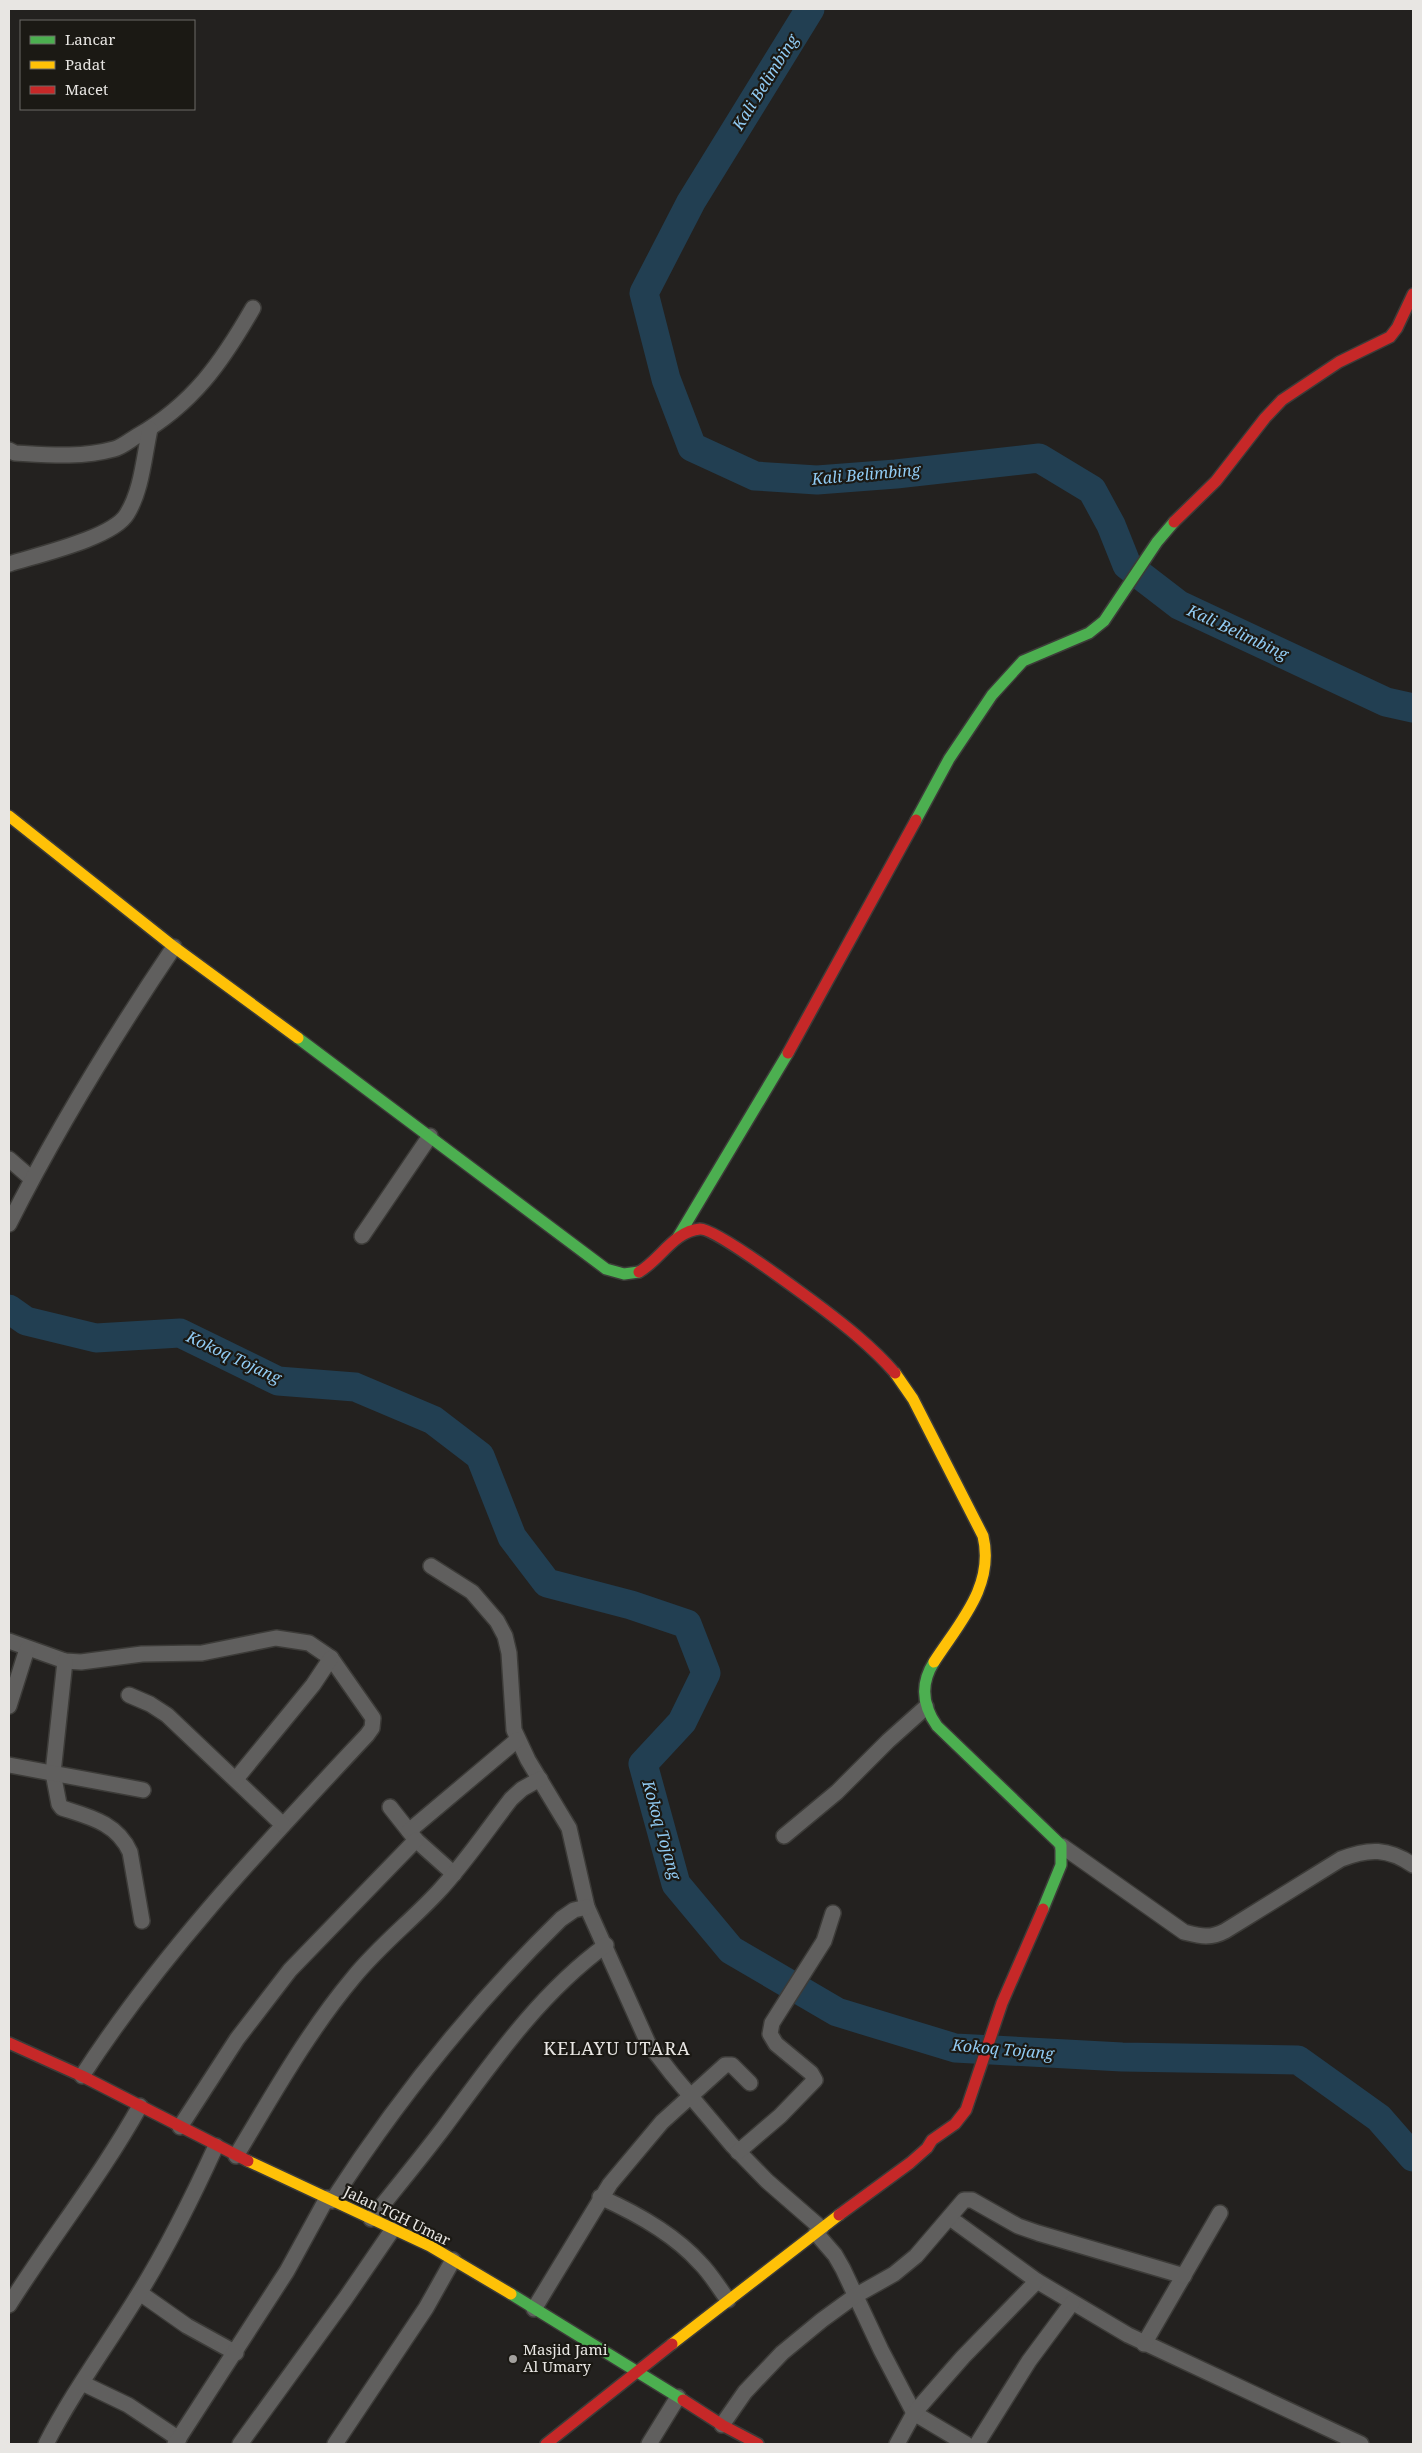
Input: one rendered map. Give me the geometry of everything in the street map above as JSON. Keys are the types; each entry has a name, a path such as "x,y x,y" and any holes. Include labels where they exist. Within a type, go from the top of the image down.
{"street":[{"path":"9,816 174,947 430,1136 596,1262 617,1274 635,1274 663,1256 678,1237 771,1086 945,768 992,694 1008,674 1033,655 1089,633 1104,621 1157,542 1176,519 1216,481 1265,418 1282,400 1339,362 1390,337 1397,328 1413,294"},
{"path":"9,450 15,453 68,457 115,449 150,429 187,401 230,348 253,308"},
{"path":"9,564 112,530 127,516 135,498 150,429"},
{"path":"9,1224 70,1111 174,947"},
{"path":"362,1236 430,1136"},
{"path":"9,1159 32,1179"},
{"path":"678,1237 691,1230 702,1230 711,1232 735,1247 854,1334 878,1355 900,1380 915,1403 983,1536 988,1563 979,1593 926,1674 923,1693 926,1707 937,1726 1062,1846 1184,1932 1203,1937 1216,1936 1341,1859 1359,1852 1376,1851 1397,1855 1413,1865"},
{"path":"431,1566 472,1592 497,1621 505,1636 509,1653 512,1718 517,1740 569,1828 587,1907 606,1945 643,2033 654,2052 689,2096 738,2152 818,2230 835,2255 914,2413 966,2444"},
{"path":"9,1641 65,1661 81,1662 142,1654 202,1653 276,1638 309,1643 331,1658 373,1718 372,1728 166,1957 82,2076"},
{"path":"9,1706 27,1649"},
{"path":"236,1779 313,1685 331,1658"},
{"path":"65,1661 54,1773 56,1792 62,1808 104,1822 126,1843 131,1859 142,1921"},
{"path":"129,1695 150,1704 167,1715 283,1825"},
{"path":"784,1836 837,1792 888,1741 926,1707"},
{"path":"180,2127 237,2039 273,1990 412,1835 517,1740"},
{"path":"9,1765 144,1790"},
{"path":"236,2156 298,2052 322,2017 380,1946 424,1906 454,1874 511,1799 522,1789 540,1779"},
{"path":"390,1807 412,1835 454,1874"},
{"path":"546,2444 818,2230 910,2163 927,2148 932,2140 955,2124 966,2110 1002,2003 1058,1873 1062,1846"},
{"path":"82,2383 128,2405 177,2442 236,2353 329,2199 388,2116 485,1998 561,1919 574,1910 587,1907"},
{"path":"738,2152 780,2116 814,2080 811,2073 776,2044 770,2034 772,2023 824,1941 833,1913"},
{"path":"371,2219 429,2148 515,2032 580,1965 606,1945"},
{"name":"Jalan TGH Umar","path":"9,2043 82,2076 236,2156 393,2229 453,2260 639,2371 722,2425 758,2444"},
{"path":"534,2309 600,2197 662,2122 689,2096 728,2065 738,2069 750,2083"},
{"path":"9,2306 48,2244 102,2170 140,2106"},
{"path":"46,2444 175,2233 216,2146"},
{"path":"600,2197 636,2214 690,2252 702,2264 728,2300"},
{"path":"722,2425 745,2392 782,2353 855,2296 894,2274 916,2256 950,2218 962,2201 968,2199 1038,2233 1184,2276"},
{"path":"1144,2344 1220,2213"},
{"path":"950,2218 1037,2281 1144,2344 1358,2443"},
{"path":"240,2444 393,2229"},
{"path":"335,2444 426,2308 453,2260"},
{"path":"897,2444 914,2413 963,2357 1037,2281"},
{"path":"140,2293 187,2326 236,2353"},
{"path":"977,2444 1029,2361 1072,2303"},
{"path":"648,2444 678,2397"}],"waterway":[{"name":"Kali Belimbing","path":"810,9 691,202 644,293 666,379 692,447 755,476 817,480 896,474 1039,458 1092,490 1111,525 1127,565 1179,605 1386,702 1413,708"},
{"name":"Kokoq Tojang","path":"9,1309 26,1321 96,1338 180,1333 278,1381 355,1387 433,1420 480,1456 512,1537 547,1583 631,1605 687,1624 706,1673 682,1722 643,1764 676,1884 731,1950 837,2012 955,2048 1122,2057 1298,2060 1379,2118 1413,2157"}],"traffic: fast":[{"path":"916,820 949,759 992,695 1023,661 1089,633 1104,621 1157,542 1174,522"},
{"path":"298,1038 606,1269 624,1274 639,1272"},
{"path":"678,1237 788,1053"},
{"path":"934,1662 926,1678 925,1694 928,1710 937,1726 1061,1845 1061,1865 1043,1909"},
{"path":"511,2294 683,2400"}],"traffic: slow":[{"path":"9,816 174,947 298,1038"},
{"path":"895,1373 913,1399 983,1536 984,1571 979,1588 964,1618 934,1662"},
{"path":"248,2161 430,2246 511,2294"},
{"path":"672,2344 839,2215"}],"traffic: jam":[{"path":"1174,522 1216,481 1265,418 1282,400 1339,362 1390,337 1397,328 1413,294"},
{"path":"788,1053 916,820"},
{"path":"639,1272 682,1235 700,1229 711,1233 752,1258 826,1311 856,1335 895,1373"},
{"path":"839,2215 910,2163 927,2148 932,2140 955,2124 966,2110 1002,2003 1043,1909"},
{"path":"9,2043 82,2076 248,2161"},
{"path":"546,2444 672,2344"},
{"path":"683,2400 722,2425 758,2444"}],"place":[{"name":"Masjid Jami Al Umary","path":"513,2359"}],"district":[{"name":"KELAYU UTARA","path":"617,2049"}]}
